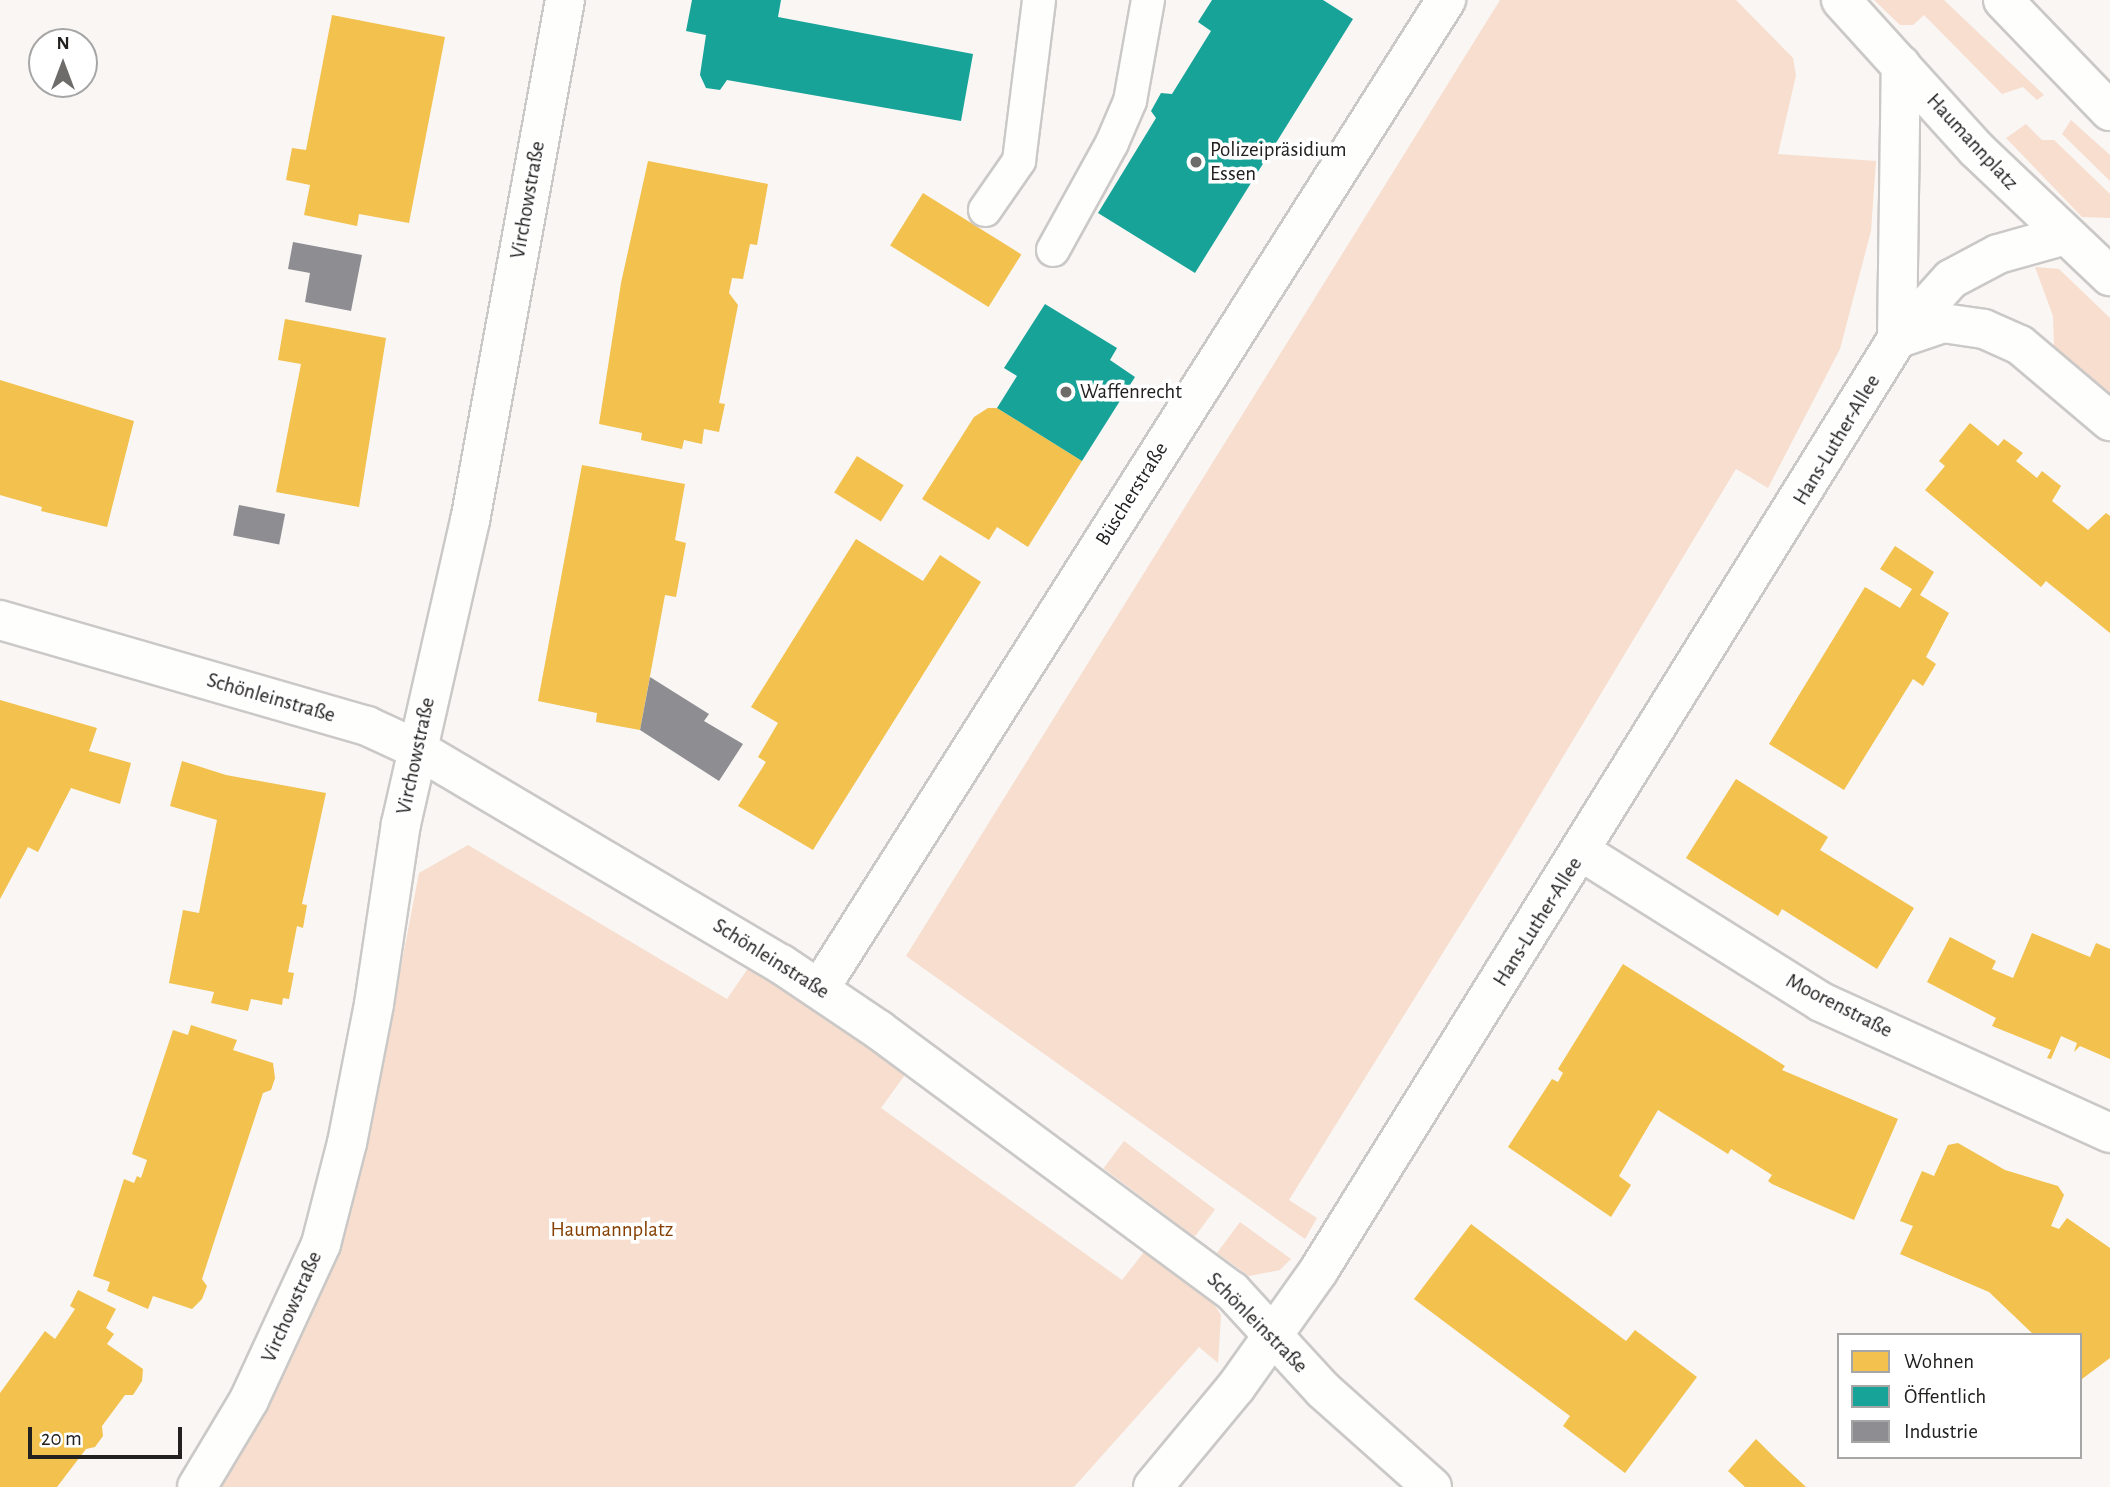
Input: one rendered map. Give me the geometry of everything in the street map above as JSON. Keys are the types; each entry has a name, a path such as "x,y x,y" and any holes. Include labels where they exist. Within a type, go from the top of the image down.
{"street":[{"name":"Virchowstraße","path":"197,1487 249,1400 321,1244 347,1143 374,1004 417,749 470,522 565,0"},
{"name":"Büscherstraße","path":"820,988 1446,0"},
{"name":"Haumannplatz","path":"1841,0 2062,236 2110,276"},
{"path":"2003,0 2110,111"},
{"path":"1901,65 1897,339 1943,323 1984,328 2020,345 2110,421"},
{"name":"Hans-Luther-Allee","path":"1153,1487 1236,1387 1319,1270 1582,852 1897,339 1951,279 1998,254 2062,236"},
{"name":"Schönleinstraße","path":"0,620 368,726 417,749 820,988 1232,1291 1323,1390 1432,1487"},
{"name":"Moorenstraße","path":"1582,852 1821,1002 2110,1133"}],"lane":[{"path":"985,210 1019,162 1040,0"},
{"path":"1053,250 1130,101 1148,0"}],"green space":[{"path":"1500,0 1736,0 1793,58 1796,75 1778,154 1876,161 1871,231 1840,349 1768,488 1736,469 1510,845 1289,1200 1317,1218 1305,1239 906,956"},
{"path":"1874,0 1944,0 2044,95 2037,100 2023,87 2002,94 1924,15 1913,25 1900,25"},
{"path":"2071,120 2110,155 2110,181 2062,134"},
{"path":"2026,124 2042,140 2054,140 2110,194 2110,218 2082,217 2006,138"},
{"path":"2035,267 2059,269 2110,318 2110,400 2054,347 2053,316"},
{"name":"Haumannplatz","path":"468,845 727,999 749,967 855,1034 907,1072 881,1108 1122,1280 1148,1247 1212,1301 1221,1315 1218,1363 1199,1347 1074,1487 217,1487 352,1190 371,1122 419,873"},
{"path":"1124,1141 1215,1210 1195,1237 1104,1168"},
{"path":"1240,1222 1291,1259 1280,1270 1249,1276 1217,1253"}],"building: Wohnen":[{"path":"332,15 445,37 409,223 359,214 357,226 304,215 310,185 286,180 292,148 306,150"},
{"path":"648,161 768,184 757,245 750,244 743,279 732,278 729,293 738,305 719,403 725,404 719,432 704,429 702,444 684,440 682,449 641,440 642,433 599,424 621,283"},
{"path":"923,193 1021,254 989,307 890,246"},
{"path":"285,319 386,338 359,507 276,492 301,364 278,360"},
{"path":"0,380 134,421 107,527 41,511 42,507 0,495"},
{"path":"988,408 997,408 1082,461 1028,547 997,527 989,540 922,499 974,417"},
{"path":"1970,423 1998,446 2004,439 2023,453 2016,461 2037,478 2042,471 2061,486 2052,501 2088,530 2106,513 2110,516 2110,633 2046,581 2041,587 1925,490 1945,466 1939,461"},
{"path":"857,456 904,485 881,522 834,492"},
{"path":"582,465 685,484 675,540 686,543 676,597 665,595 640,730 596,722 597,713 538,701"},
{"path":"856,539 923,581 940,555 981,582 813,850 738,806 766,762 758,757 778,723 751,707"},
{"path":"1895,546 1934,572 1920,595 1949,613 1926,657 1936,664 1923,686 1913,679 1844,790 1769,744 1865,587 1900,608 1912,589 1880,569"},
{"path":"0,700 97,728 89,751 131,763 120,804 71,788 38,852 28,847 0,899"},
{"path":"182,761 226,775 326,793 302,904 307,905 303,928 297,926 288,972 294,973 289,999 283,998 282,1005 251,999 248,1011 211,1003 214,992 169,983 183,910 199,913 217,820 170,806"},
{"path":"1736,779 1828,837 1820,850 1914,908 1877,969 1782,909 1778,916 1686,858"},
{"path":"2032,933 2090,957 2096,943 2110,949 2110,1059 2080,1046 2074,1052 2077,1043 2061,1036 2051,1059 2047,1058 2051,1050 1992,1026 1996,1018 1927,982 1950,937 1996,961 1992,969 2013,978"},
{"path":"1623,964 1785,1066 1782,1070 1898,1119 1854,1220 1772,1184 1768,1181 1772,1175 1731,1149 1728,1154 1658,1110 1619,1176 1631,1185 1611,1217 1508,1147 1552,1079 1558,1082 1563,1073 1558,1069"},
{"path":"191,1025 237,1040 233,1050 273,1063 275,1078 271,1090 263,1093 202,1279 207,1286 202,1299 192,1309 153,1296 148,1309 107,1291 110,1282 93,1276 124,1179 134,1183 137,1176 141,1178 147,1160 132,1154 173,1030 188,1035"},
{"path":"1958,1143 2005,1170 2058,1186 2064,1195 2051,1226 2059,1229 2067,1218 2110,1248 2110,1358 2082,1379 2082,1333 2032,1333 1989,1292 1900,1254 1913,1226 1900,1221 1922,1171 1934,1176 1948,1145"},
{"path":"1471,1224 1626,1341 1635,1330 1697,1377 1625,1473 1563,1426 1570,1416 1414,1299"},
{"path":"78,1290 116,1309 106,1328 114,1334 107,1344 143,1369 142,1381 133,1395 125,1395 102,1426 103,1436 95,1447 86,1449 57,1487 0,1487 0,1393 45,1331 55,1339 75,1309 70,1306"},
{"path":"1756,1439 1806,1487 1745,1487 1728,1471"}],"building: Öffentlich":[{"path":"692,0 781,0 778,17 973,54 961,121 727,80 720,90 706,88 700,75 706,35 686,31"},
{"name":"Polizeipräsidium Essen","path":"1212,0 1323,0 1353,19 1195,273 1098,213 1156,118 1151,111 1161,93 1172,94 1211,31 1198,22"},
{"name":"Waffenrecht","path":"1045,304 1117,348 1110,360 1135,377 1082,461 997,408 1017,376 1004,368"}],"building: Industrie":[{"path":"293,242 362,255 351,311 305,302 310,273 288,269"},
{"path":"239,505 285,514 279,544 233,535"},
{"path":"650,677 709,714 704,721 743,744 719,781 640,730"}],"place":[{"name":"Polizeipräsidium Essen","path":"1196,162"},
{"name":"Waffenrecht","path":"1066,392"}]}
